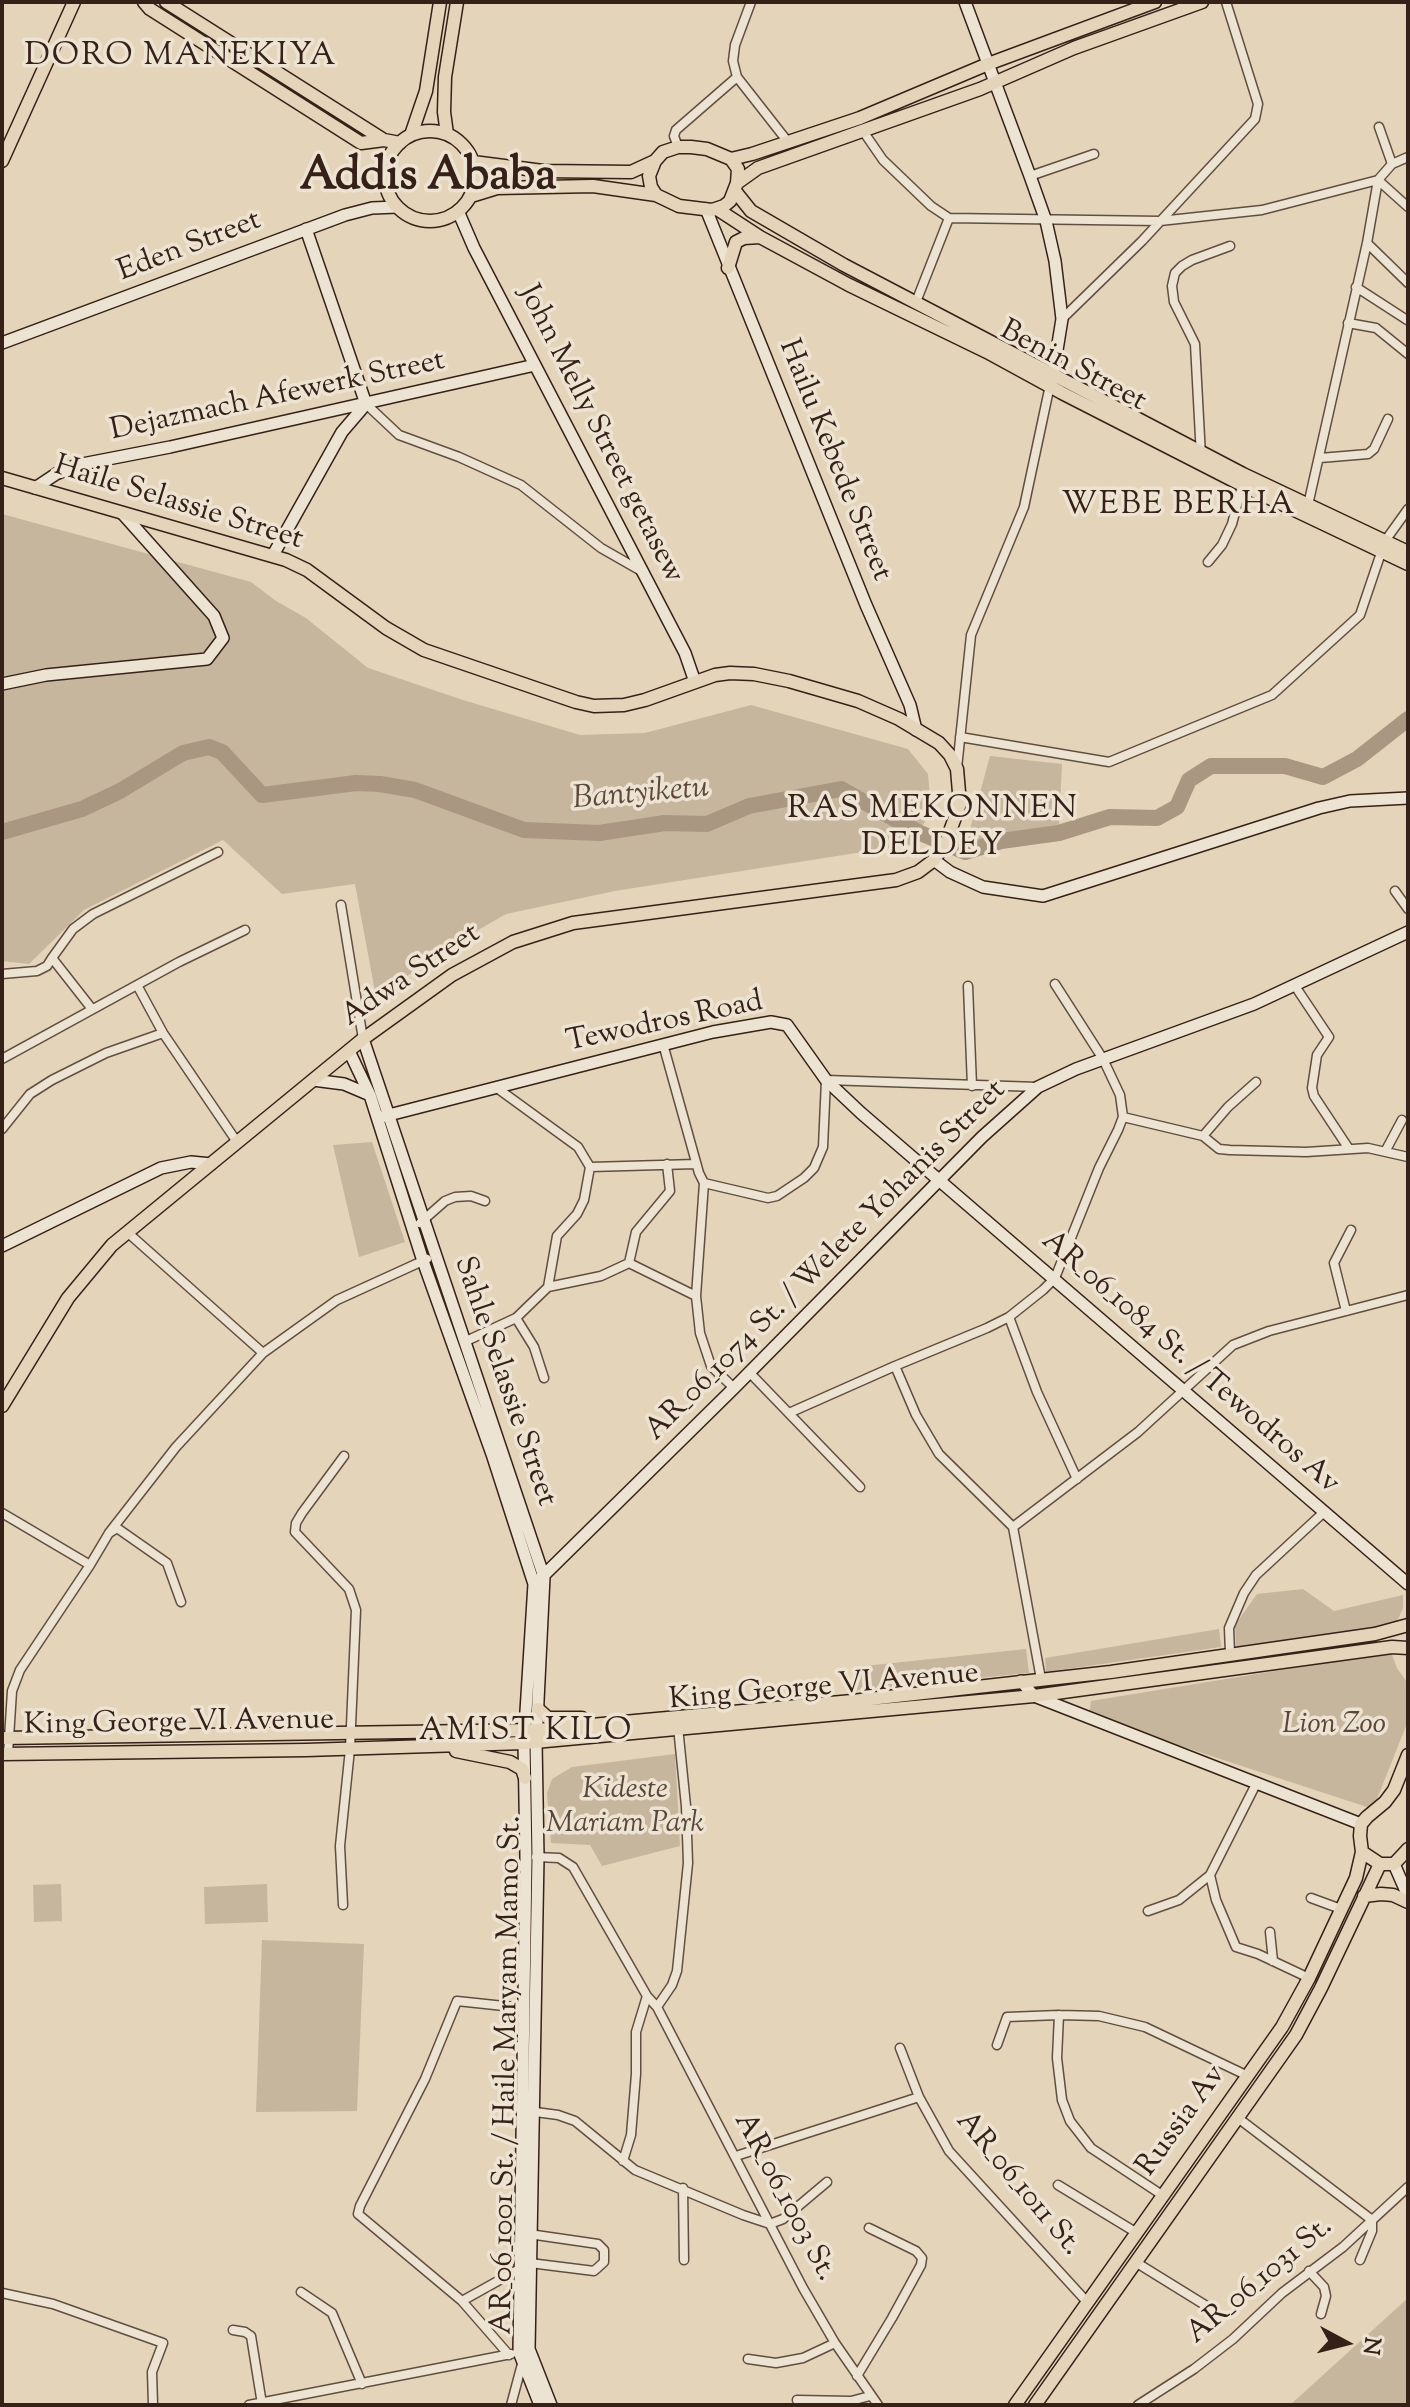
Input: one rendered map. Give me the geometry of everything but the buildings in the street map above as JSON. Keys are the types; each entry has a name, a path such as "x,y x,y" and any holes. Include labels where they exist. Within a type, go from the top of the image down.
{"main road":[{"path":"2,161 74,2"},
{"path":"144,2 150,9 361,143 406,139 435,131 447,134 463,145 473,162 471,196 458,211 445,219 430,222 407,215 397,207 389,196 385,174 392,153 406,139 426,91 440,2"},
{"path":"166,2 384,140"},
{"path":"447,134 445,77 457,2"},
{"path":"965,2 1046,221 1058,275 1062,319 1052,379"},
{"path":"731,159 860,118 988,64 1155,2"},
{"path":"471,196 491,189 618,187 656,195 679,206 711,209 730,201 739,183 772,163 994,83 1074,48 1202,2"},
{"path":"656,195 649,176 663,152 678,147 707,149 731,159 738,169 744,204"},
{"path":"473,162 543,171 631,172 655,161"},
{"name":"Benin Street","path":"739,183 744,204 784,231 990,346 1243,479 1383,547 1408,552"},
{"name":"Eden Street","path":"2,343 360,210 397,207"},
{"name":"Benin Street","path":"711,209 849,285 990,346"},
{"name":"Hailu Kebede Street","path":"711,209 728,268 910,705 916,730"},
{"name":"John Melly Street getasew","path":"458,211 474,248 685,653 695,682"},
{"path":"273,555 342,432 366,404 306,229"},
{"path":"728,268 736,242 760,237"},
{"name":"Dejazmach Afewerk Street","path":"35,488 77,465 535,365"},
{"name":"Benin Street","path":"1243,479 1308,505 1408,564"},
{"name":"Haile Selassie Street","path":"3,480 273,555 307,570 386,628 424,650 576,702 594,706 624,705 730,673 754,674 858,701 916,730"},
{"path":"2,684 46,675 207,659 223,638 214,616 123,514"},
{"path":"916,730 939,743 957,769 960,804 946,842 934,860 950,872 983,887 1043,896 1319,808 1359,800 1408,798"},
{"name":"Adwa Street","path":"2,1406 68,1298 112,1245 363,1039 452,975 513,942 573,923 871,885 918,872 934,860"},
{"name":"AR_06_1074 St. / Welete Yohanis Street","path":"539,1580 982,1137 1038,1087 1295,986 1408,932"},
{"name":"Tewodros Road","path":"383,1117 663,1044 778,1022 787,1025 826,1080 940,1179"},
{"name":"Sahle Selassie Street","path":"363,1039 383,1117 429,1258 464,1342 480,1407 539,1580 538,1709 530,1736"},
{"path":"349,1051 383,1117"},
{"path":"313,1080 344,1084 370,1095"},
{"path":"2,1246 161,1168 191,1162 211,1164"},
{"name":"AR_06_1084 St. / Tewodros Av","path":"940,1179 1408,1584"},
{"path":"429,1258 480,1407"},
{"path":"527,2111 523,2008 532,1858 525,1778 539,1580"},
{"name":"King George VI Avenue","path":"5,1738 350,1733 530,1736 633,1720 676,1722 1041,1679 1375,1634 1408,1625"},
{"name":"King George VI Avenue","path":"5,1754 433,1747 676,1722 1034,1696 1392,1647 1408,1648"},
{"path":"1193,1659 1198,1672"},
{"path":"1021,1681 1034,1696 1361,1824 1394,1790 1408,1755"},
{"path":"538,1709 548,1718 633,1720"},
{"name":"AR_06_1001 St. / Haile Maryam Mamo St.","path":"530,1736 532,1858 526,2233 530,2263 520,2355 551,2405"},
{"path":"433,1747 510,1762 522,1769 525,1778"},
{"name":"Russia Av","path":"1015,2405 1282,2027 1356,1878 1362,1852 1361,1824"},
{"path":"1362,1852 1380,1864 1394,1864 1407,1855"},
{"name":"Russia Av","path":"1035,2405 1296,2035 1380,1864"},
{"path":"1394,1864 1408,1899"},
{"path":"1364,1896 1393,1895 1408,1899"},
{"path":"1282,2027 1296,2035"},
{"path":"1235,2092 1251,2102"},
{"path":"526,2233 518,2268 520,2355 540,2405"}],"street":[{"path":"751,2 735,45 733,61 737,77 788,142"},
{"path":"1062,319 1160,221 1255,119 1259,111 1226,2"},
{"path":"678,147 674,136 676,130 737,77"},
{"path":"1379,127 1392,164"},
{"path":"863,131 883,160 931,206 949,218 1160,221 1262,210 1378,180"},
{"path":"1030,176 1094,154"},
{"path":"1308,505 1367,243 1378,180 1392,164 1408,157"},
{"path":"1378,180 1408,207"},
{"path":"916,302 949,218"},
{"path":"1367,243 1408,283"},
{"path":"1201,458 1195,344 1192,332 1174,302 1172,286 1175,273 1182,266 1230,246"},
{"path":"1356,287 1407,320"},
{"path":"1348,323 1376,328 1408,354"},
{"path":"957,769 971,635 1024,507 1052,379"},
{"path":"366,404 399,435 521,485 601,548 644,572"},
{"path":"1320,458 1368,454 1374,449 1388,419"},
{"path":"1208,562 1222,545 1232,524 1243,479"},
{"path":"960,737 1109,762 1272,695 1360,615 1383,547 1408,509"},
{"path":"2,974 37,971 47,966 73,929 93,914 218,852"},
{"path":"1395,891 1408,909"},
{"path":"341,905 363,1039"},
{"path":"2,1059 245,930"},
{"path":"52,958 92,1009"},
{"path":"789,1413 1009,1317 1055,1278 1123,1117 1120,1095 1103,1059 1055,984"},
{"path":"137,985 163,1033 237,1142"},
{"path":"968,986 972,1086"},
{"path":"1295,986 1329,1037 1317,1055 1312,1088 1314,1096 1349,1149"},
{"path":"2,1129 30,1094 41,1087 106,1053 163,1033"},
{"path":"663,1044 704,1183 696,1296 700,1333 705,1353 715,1370 734,1388"},
{"path":"704,1183 768,1198 777,1196 804,1178 814,1168 823,1147 826,1080 1038,1087"},
{"path":"1203,1136 1228,1107 1256,1082"},
{"path":"497,1088 578,1147 590,1167 584,1200 577,1214 557,1236 548,1287"},
{"path":"1123,1117 1203,1136 1219,1149 1306,1152 1386,1150 1408,1157"},
{"path":"1386,1150 1402,1120"},
{"path":"629,1263 636,1232 670,1191 667,1164"},
{"path":"590,1167 696,1164"},
{"path":"418,1224 445,1201 455,1197 471,1196 485,1201"},
{"path":"1346,1311 1334,1263 1351,1230"},
{"path":"127,1232 263,1353"},
{"path":"5,1754 12,1691 20,1670 109,1533 176,1447 263,1353 337,1300 429,1258"},
{"path":"629,1263 696,1296"},
{"path":"464,1342 516,1318 548,1287 601,1276 629,1263"},
{"path":"1013,1527 1138,1432 1233,1345 1269,1331 1408,1295"},
{"path":"1009,1317 1037,1392 1077,1479"},
{"path":"516,1318 534,1347 544,1378"},
{"path":"895,1366 916,1415 939,1454 1013,1527 1041,1679"},
{"path":"749,1372 860,1487"},
{"path":"343,1905 340,1846 350,1749 356,1610 349,1589 295,1532 302,1513 344,1456"},
{"path":"2,1513 90,1565"},
{"path":"1230,1653 1229,1628 1244,1593 1256,1575 1323,1513"},
{"path":"109,1533 117,1528 167,1563 181,1602"},
{"path":"657,2007 672,1985 677,1971 688,1863 676,1722"},
{"path":"1148,1911 1179,1900 1210,1875 1257,1782"},
{"name":"AR_06_1003 St.","path":"532,1858 559,1858 573,1867 647,1996 657,2007 703,2100 835,2343 878,2405"},
{"path":"1210,1875 1216,1900 1236,1947 1309,1978"},
{"path":"1311,1898 1341,1909"},
{"path":"1270,1932 1273,1961"},
{"path":"623,2161 631,2135 636,2032 647,1996"},
{"path":"520,2355 462,2301 358,2214 425,2079 457,2001 523,2008"},
{"path":"1059,2015 1057,2058 1062,2100 1070,2121 1091,2148 1162,2195"},
{"path":"997,2045 1007,2017 1099,2016 1145,2027 1248,2076"},
{"name":"AR_06_1011 St.","path":"900,2048 919,2097 949,2151 1088,2303"},
{"path":"736,2156 919,2097"},
{"path":"527,2111 575,2121 635,2170 770,2224 783,2219 827,2182"},
{"path":"1238,2118 1372,2220 1372,2231 1360,2260"},
{"path":"1058,2185 1137,2233"},
{"name":"AR_06_1031 St.","path":"1138,2405 1194,2369 1309,2271 1343,2247 1408,2187"},
{"path":"683,2188 684,2260"},
{"path":"857,2376 892,2318 922,2258 916,2251 869,2228"},
{"path":"462,2301 530,2263 594,2271 604,2262 604,2250 598,2244 526,2233"},
{"path":"1137,2263 1213,2310"},
{"path":"1309,2271 1324,2287 1326,2296 1321,2314"},
{"path":"301,2292 332,2313 362,2384"},
{"path":"2,2293 53,2304 163,2343 152,2372 153,2405"},
{"path":"233,2330 251,2336 262,2404"},
{"path":"748,2359 776,2363 803,2358 835,2343"},
{"path":"249,2405 520,2355"},
{"path":"511,2405 520,2355"},
{"path":"797,2400 851,2401 870,2396"}],"green space":[{"path":"2,514 251,582 306,618 368,668 580,735 645,733 751,705 908,749 928,774 931,810 913,844 615,891 506,914 459,941 376,997 355,884 282,894 223,840 84,910 29,964 2,961"},
{"path":"990,756 1062,764 1059,827 966,844"},
{"path":"372,1142 405,1242 359,1257 333,1145"},
{"path":"1303,1589 1334,1611 1403,1595 1403,1608 1396,1624 1236,1648 1235,1625 1257,1594"},
{"path":"1219,1629 1221,1647 1046,1672 1045,1658"},
{"path":"1026,1649 1029,1673 857,1690 855,1667"},
{"name":"Lion Zoo","path":"1391,1652 1408,1684 1408,1721 1373,1809 1089,1716 1091,1701"},
{"name":"Kideste Mariam Park","path":"675,1754 680,1846 602,1866 590,1845 551,1843 547,1793 552,1779 572,1767"},
{"path":"61,1884 62,1921 34,1922 33,1885"},
{"path":"267,1884 268,1922 205,1924 204,1887"},
{"path":"262,1940 364,1944 357,2111 256,2112"},
{"path":"1408,2298 1408,2405 1290,2405"}],"waterway":[{"name":"Bantyiketu","path":"2,832 82,809 120,791 183,753 209,747 222,752 262,795 356,783 380,784 415,790 524,830 599,833 665,823 707,824 749,806 841,789 918,832 965,852 1001,841 1059,833 1110,817 1157,818 1177,807 1189,780 1211,766 1285,766 1323,777 1357,759 1408,719"}],"district":[{"name":"DORO MANEKIYA","path":"181,59"},
{"name":"Addis Ababa","path":"428,180"},
{"name":"WEBE BERHA","path":"1179,508"},
{"name":"RAS MEKONNEN DELDEY","path":"933,830"},
{"name":"AMIST KILO","path":"526,1734"}]}
